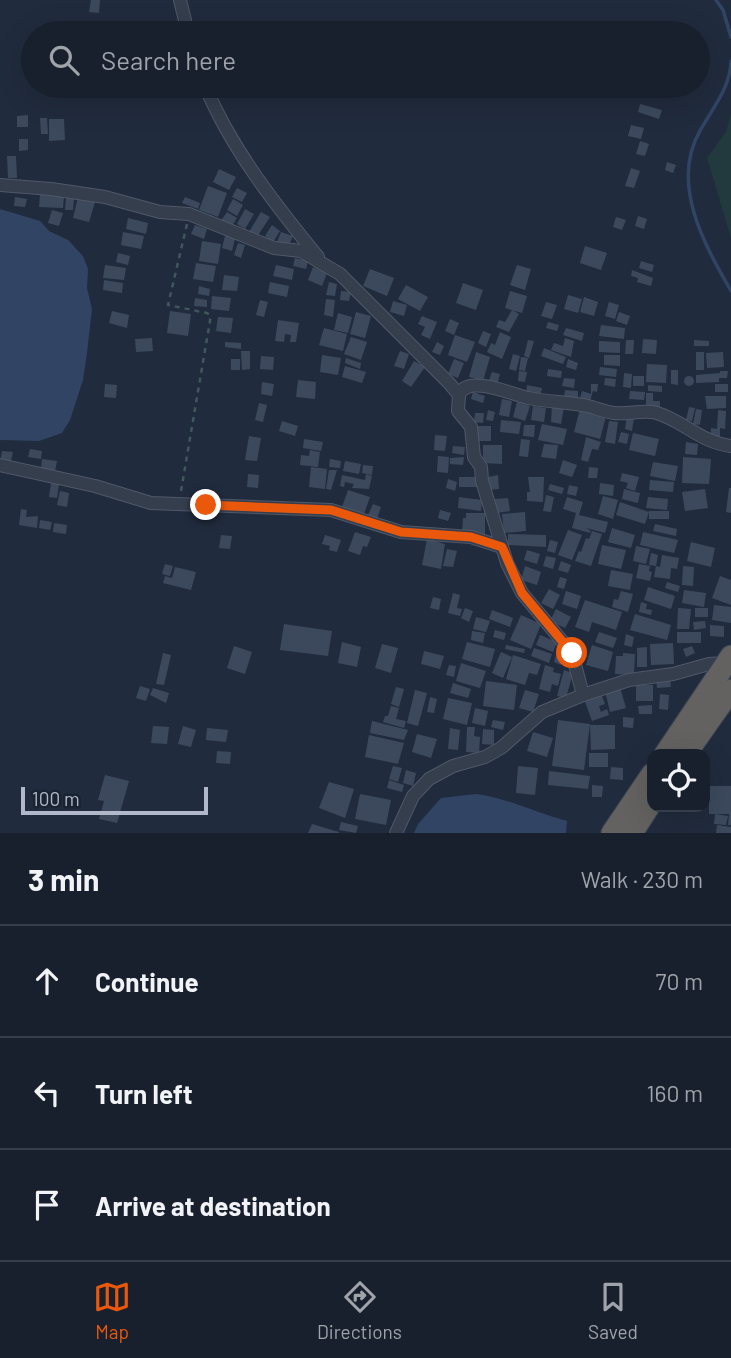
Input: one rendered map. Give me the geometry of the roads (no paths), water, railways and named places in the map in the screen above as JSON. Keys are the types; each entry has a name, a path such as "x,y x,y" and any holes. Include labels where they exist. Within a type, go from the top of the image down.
{"highway":[{"path":"668,749 728,660"},
{"path":"690,749 731,690"},
{"path":"612,833 647,781"},
{"path":"632,833 647,810"}],"street":[{"path":"180,0 185,21"},
{"path":"210,98 220,120 250,169 320,260"},
{"path":"0,185 105,197 160,212 189,214 274,248 302,251 340,274 459,396"},
{"path":"583,695 572,653 522,593 502,547 482,481 481,467 474,457 471,427 458,411 461,389 469,385 483,386 528,398 588,406 613,413 657,413 712,443 731,446"},
{"path":"0,465 95,485 151,503 331,510 401,532 471,537 502,547"},
{"path":"396,833 413,796 429,779 453,766 485,757 501,748 542,712 629,680 673,674 728,660"}],"water":[{"path":"0,209 40,221 49,231 68,240 83,256 88,269 87,288 92,309 83,380 70,420 62,433 39,441 0,440"},
{"path":"476,794 567,821 566,833 414,833 418,824 441,798"}],"waterway":[{"path":"716,0 723,10 731,37"},
{"path":"731,61 728,80 692,149 688,170 689,191 701,233 731,291"}]}
